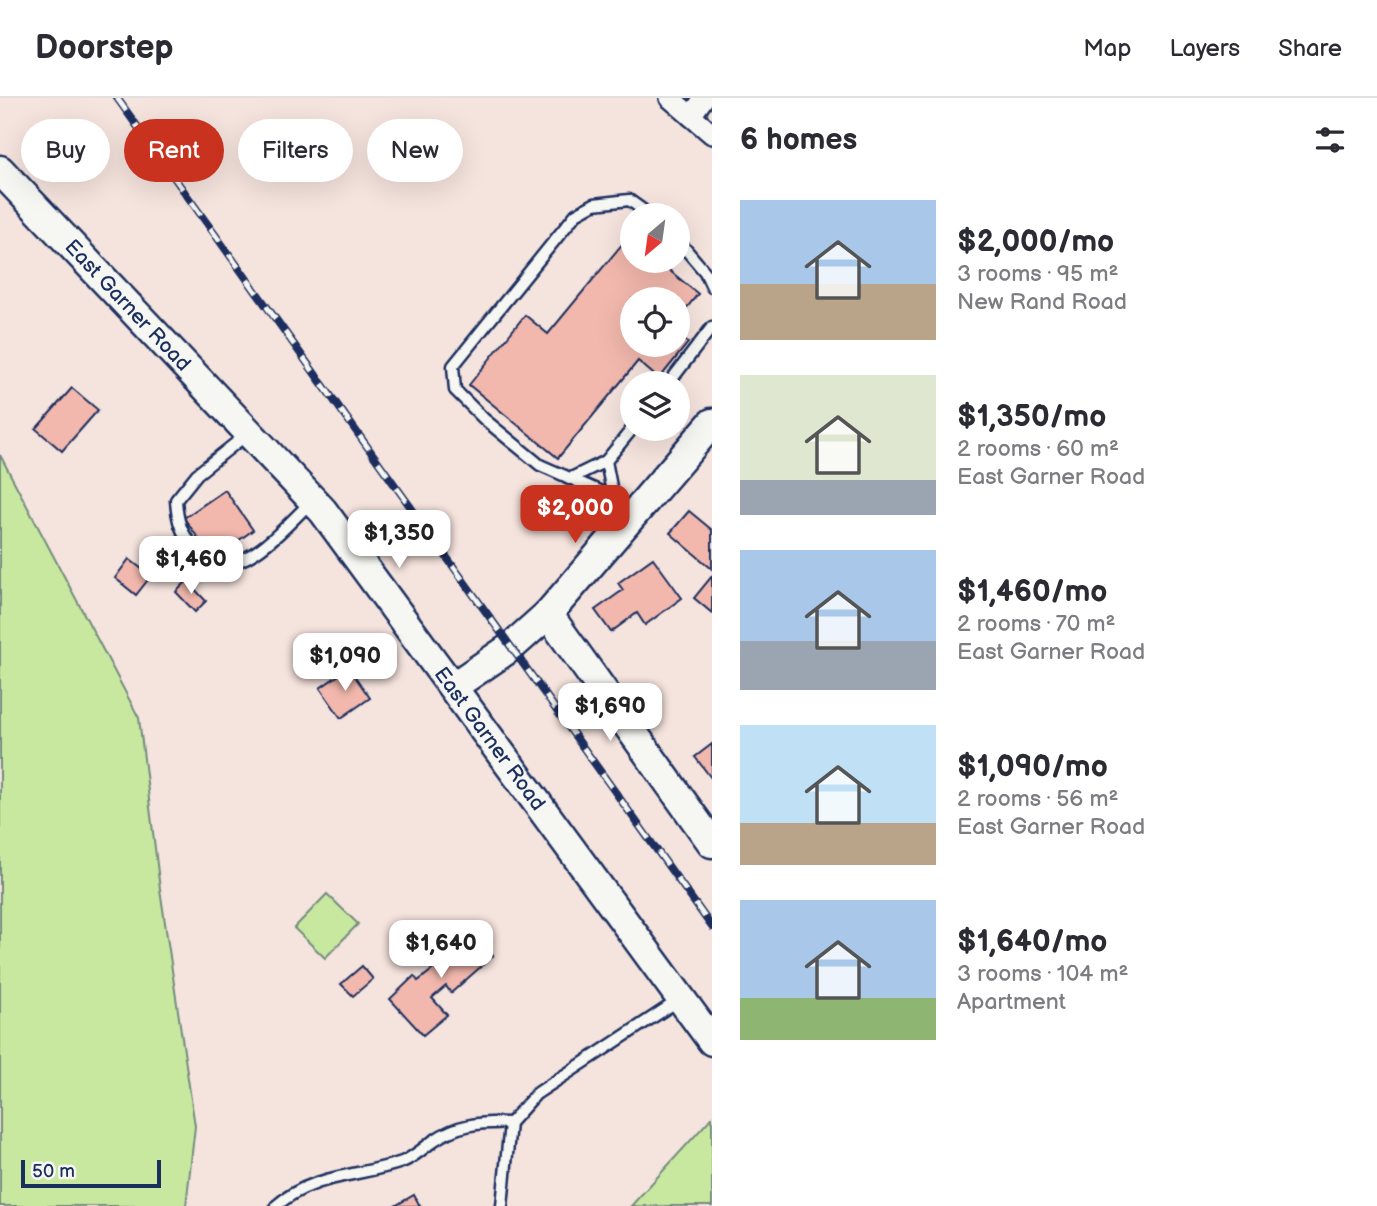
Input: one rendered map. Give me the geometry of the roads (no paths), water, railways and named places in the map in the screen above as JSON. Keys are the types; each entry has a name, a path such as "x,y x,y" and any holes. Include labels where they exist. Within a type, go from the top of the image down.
{"main road":[{"name":"East Garner Road","path":"0,170 313,500 454,686 712,1041"},
{"path":"454,686 511,647 548,614 622,507 712,423"},
{"path":"548,614 709,830"}],"street":[{"path":"670,98 712,134"},
{"path":"691,116 705,98"}],"lane":[{"path":"622,507 540,466 484,419 455,390 453,366 576,214 594,204 629,200 633,203"},
{"path":"690,254 705,272 712,287"},
{"path":"678,371 712,327"},
{"path":"250,433 197,474 176,500 180,529 200,555 210,563 236,564 251,555 313,500"},
{"path":"569,479 606,461 622,441"},
{"path":"606,461 622,507"},
{"path":"502,1206 510,1123 536,1094 681,998"},
{"path":"275,1206 297,1189 319,1181 404,1161 447,1131 480,1122 510,1123"}],"railway":[{"path":"117,98 712,927"}]}
